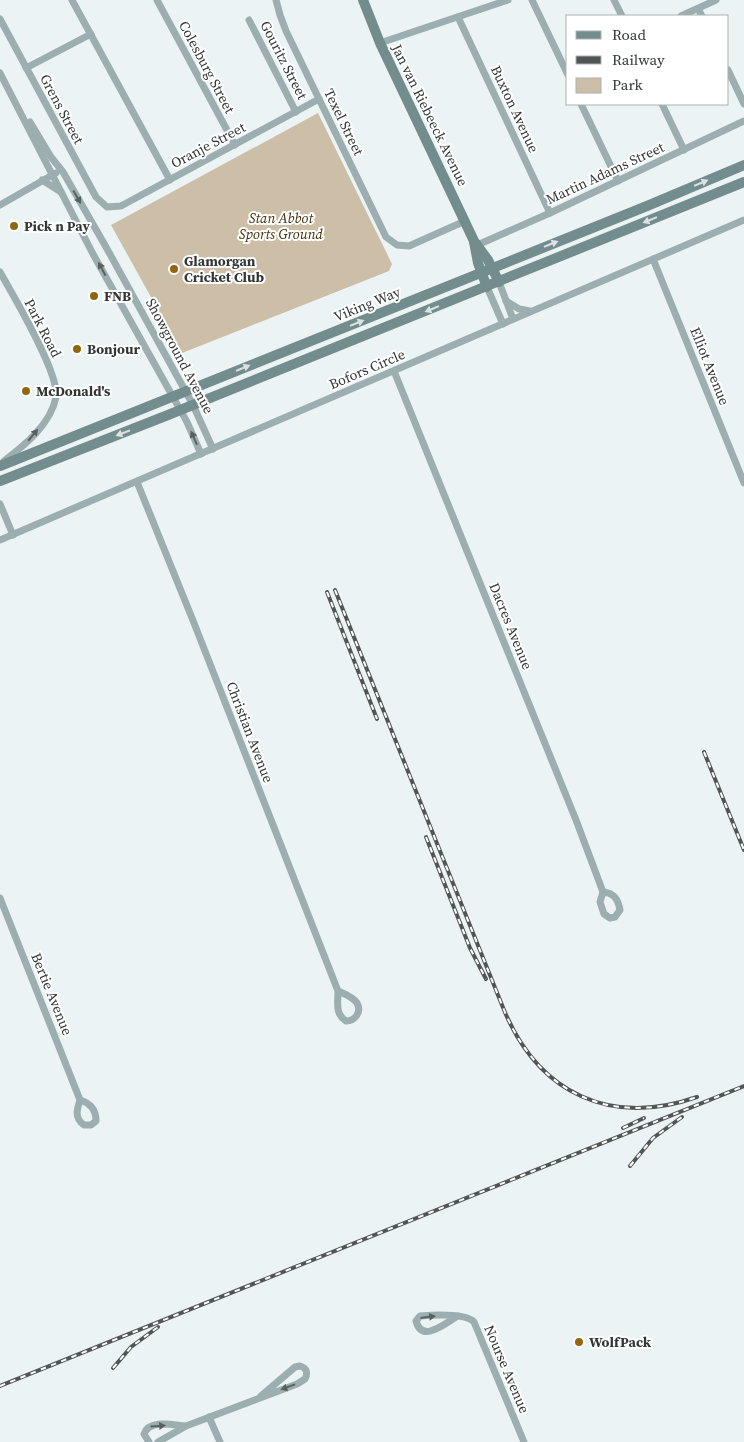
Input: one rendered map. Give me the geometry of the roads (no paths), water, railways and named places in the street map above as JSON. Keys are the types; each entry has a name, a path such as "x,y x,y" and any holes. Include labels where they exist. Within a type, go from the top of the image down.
{"main road":[{"name":"Jan van Riebeeck Avenue","path":"363,0 380,44 466,221 475,244 481,272 487,287"},
{"name":"Viking Way","path":"0,465 186,392 744,164"},
{"name":"Viking Way","path":"0,481 487,287 744,182"},
{"name":"Jan van Riebeeck Avenue","path":"475,244 492,268 498,282"}],"street":[{"path":"72,0 170,180"},
{"name":"Colesburg Street","path":"157,0 235,145"},
{"name":"Texel Street","path":"276,0 286,31 384,234 391,242 402,246 412,245 466,221"},
{"path":"380,44 508,0"},
{"path":"532,0 566,71"},
{"path":"614,0 622,15"},
{"path":"683,15 716,0"},
{"path":"698,8 702,15"},
{"name":"Buxton Avenue","path":"458,17 550,213"},
{"name":"Grens Street","path":"0,19 96,198 107,207"},
{"name":"Gouritz Street","path":"249,20 296,112"},
{"path":"26,68 91,34"},
{"path":"729,72 744,104"},
{"name":"Showground Avenue","path":"0,73 93,254 180,410 201,454"},
{"name":"Showground Avenue","path":"13,98 51,157 62,170 186,392 213,449"},
{"name":"Oranje Street","path":"107,207 121,206 319,99"},
{"path":"581,105 618,181"},
{"path":"662,105 684,150"},
{"name":"Martin Adams Street","path":"475,244 550,213 744,121"},
{"path":"0,205 62,170"},
{"path":"42,180 63,194"},
{"name":"Bofors Circle","path":"0,540 744,220"},
{"name":"Elliot Avenue","path":"653,259 744,483"},
{"name":"Park Road","path":"0,272 48,363 55,381 56,398 48,417 32,438 0,465"},
{"name":"Jan van Riebeeck Avenue","path":"498,282 513,319"},
{"name":"Jan van Riebeeck Avenue","path":"487,287 503,324"},
{"path":"506,301 519,310 531,311"},
{"name":"Dacres Avenue","path":"394,371 576,820 603,892"},
{"path":"0,487 14,475"},
{"name":"Christian Avenue","path":"137,482 194,622 338,991"},
{"path":"0,504 13,535"},
{"name":"Bertie Avenue","path":"0,898 80,1100"},
{"path":"427,1315 458,1316 428,1332 422,1332 416,1321 420,1316 427,1315"},
{"name":"Nourse Avenue","path":"458,1316 468,1317 474,1322 524,1442"},
{"path":"158,1442 186,1426 209,1416 302,1381 307,1376 306,1370 300,1366 295,1368 261,1396"},
{"path":"209,1416 220,1442"},
{"path":"149,1442 144,1434 149,1426 186,1426"}],"railway":[{"path":"335,590 504,1010 519,1039 537,1063 558,1082 581,1096 607,1105 635,1108 665,1105 697,1097"},
{"path":"327,592 377,719"},
{"path":"704,752 744,850"},
{"path":"426,837 470,948 486,979"},
{"path":"0,1386 744,1086"},
{"path":"630,1166 653,1138 682,1117"},
{"path":"623,1128 644,1118"},
{"path":"113,1368 131,1347 158,1327"}],"place":[{"name":"Pick n Pay","path":"14,226"},
{"name":"Glamorgan Cricket Club","path":"174,269"},
{"name":"FNB","path":"94,296"},
{"name":"Bonjour","path":"77,349"},
{"name":"McDonald's","path":"26,391"},
{"name":"WolfPack","path":"579,1342"}],"park label":[{"name":"Stan Abbot Sports Ground","path":"281,226"}]}
